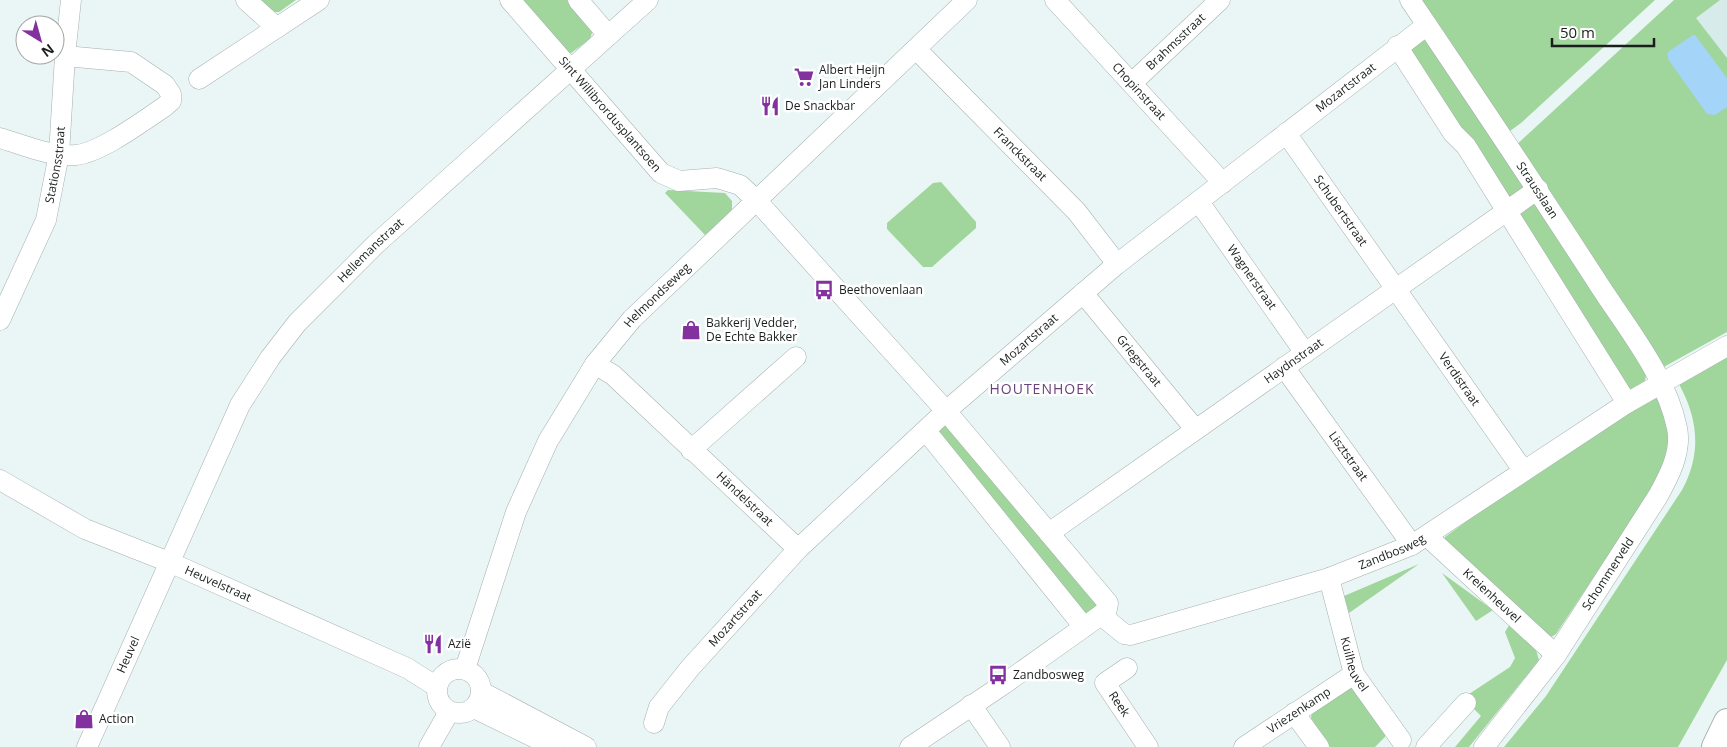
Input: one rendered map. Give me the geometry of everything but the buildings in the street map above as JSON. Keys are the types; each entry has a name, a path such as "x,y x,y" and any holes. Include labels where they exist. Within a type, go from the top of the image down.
{"street":[{"name":"Stationsstraat","path":"65,56 71,0"},
{"path":"246,0 277,28"},
{"name":"Sint Willibrordusplantsoen","path":"510,0 661,173 679,181 717,178 740,185 756,200"},
{"path":"578,0 608,36"},
{"name":"Hellemanstraat","path":"168,562 240,406 270,358 297,323 376,244 648,0"},
{"name":"Helmondseweg","path":"465,669 516,512 548,441 594,364 632,319 967,0"},
{"name":"Chopinstraat","path":"1055,0 1223,183"},
{"name":"Brahmsstraat","path":"1132,83 1220,0"},
{"name":"Strausslaan","path":"1410,0 1538,189 1661,384"},
{"path":"199,79 277,28 314,1"},
{"name":"Mozartstraat","path":"654,723 659,707 690,668 798,549 946,412 1117,264 1397,46 1427,25"},
{"path":"1397,46 1453,133 1466,146 1627,403"},
{"name":"Franckstraat","path":"916,49 1076,212 1117,264"},
{"path":"0,138 59,154 77,155 94,150 164,107 171,100 171,94 165,85 131,62 65,56"},
{"name":"Stationsstraat","path":"0,320 46,220 59,154 64,65"},
{"name":"Schubertstraat","path":"1286,133 1395,289"},
{"name":"Haydnstraat","path":"1049,533 1538,189"},
{"path":"756,200 946,412 1108,603 1107,610 1101,615 910,747"},
{"name":"Wagnerstraat","path":"1199,202 1305,353"},
{"name":"Verdistraat","path":"1395,289 1523,470"},
{"name":"Griegstraat","path":"1083,293 1195,429"},
{"name":"Zandbosweg","path":"1101,615 1124,634 1131,635 1329,578 1420,540 1523,470 1627,403 1727,346"},
{"path":"691,450 796,357"},
{"name":"Händelstraat","path":"594,364 614,375 691,450 798,549"},
{"name":"Lisztstraat","path":"1284,367 1420,540"},
{"name":"Schommerveld","path":"1484,747 1556,655 1668,478 1678,441 1672,407 1661,384"},
{"path":"926,431 1084,627"},
{"name":"Heuvelstraat","path":"0,480 86,528 168,562 407,668 438,687"},
{"name":"Kreienheuvel","path":"1420,540 1556,655"},
{"name":"Heuvel","path":"87,747 168,562"},
{"name":"Kuilheuvel","path":"1329,578 1354,674 1399,745"},
{"name":"Reek","path":"1127,668 1105,683 1148,747"},
{"path":"453,669 465,669 473,673 480,682 478,700 462,714 449,712 440,705 436,694 438,687 444,674 453,669"},
{"name":"Vriezenkamp","path":"1244,747 1354,674"},
{"path":"478,700 554,747"},
{"path":"478,700 586,747"},
{"path":"1426,747 1466,703"},
{"path":"971,705 1000,747"},
{"path":"429,747 449,712"},
{"path":"1294,713 1319,747"}],"shaded area":[{"path":"1698,0 1727,0 1727,112 1663,36"}],"green space":[{"path":"258,0 296,0 279,12 273,12"},
{"path":"518,0 567,0 593,30 590,39 571,53 558,49"},
{"path":"1417,0 1655,0 1521,123 1510,131 1505,131"},
{"path":"1674,0 1720,0 1696,18 1727,58 1727,332 1660,369 1515,146"},
{"path":"1422,37 1432,38 1526,182 1524,194 1506,199 1411,51 1412,45"},
{"path":"941,182 976,222 976,228 932,267 923,267 887,229 887,223 933,183"},
{"path":"668,190 725,193 732,201 732,211 705,235 665,193"},
{"path":"1529,202 1540,204 1647,371 1644,385 1630,391 1518,218 1519,210"},
{"path":"1727,353 1727,660 1678,747 1504,747 1546,696 1682,490 1693,463 1695,436 1690,410 1679,384"},
{"path":"1651,395 1664,402 1670,436 1665,461 1653,488 1556,634 1548,639 1443,542 1445,537 1512,488"},
{"path":"945,419 1097,605 1082,618 929,431"},
{"path":"1419,564 1349,613 1344,596"},
{"path":"1442,573 1493,610 1476,621"},
{"path":"1511,622 1536,650 1539,660 1469,747 1455,747 1481,716 1463,698 1510,667 1515,658 1505,632"},
{"path":"1354,685 1385,733 1385,737 1375,747 1330,747 1311,718 1312,711"}],"water":[{"path":"1695,35 1727,78 1727,107 1715,115 1707,114 1668,59 1668,52"}],"place":[{"name":"Albert Heijn Jan Linders","path":"804,77"},
{"name":"De Snackbar","path":"770,106"},
{"name":"Beethovenlaan","path":"824,290"},
{"name":"Bakkerij Vedder, De Echte Bakker","path":"691,330"},
{"name":"Azië","path":"433,644"},
{"name":"Zandbosweg","path":"998,675"},
{"name":"Action","path":"84,719"}],"district":[{"name":"HOUTENHOEK","path":"1042,389"}]}
